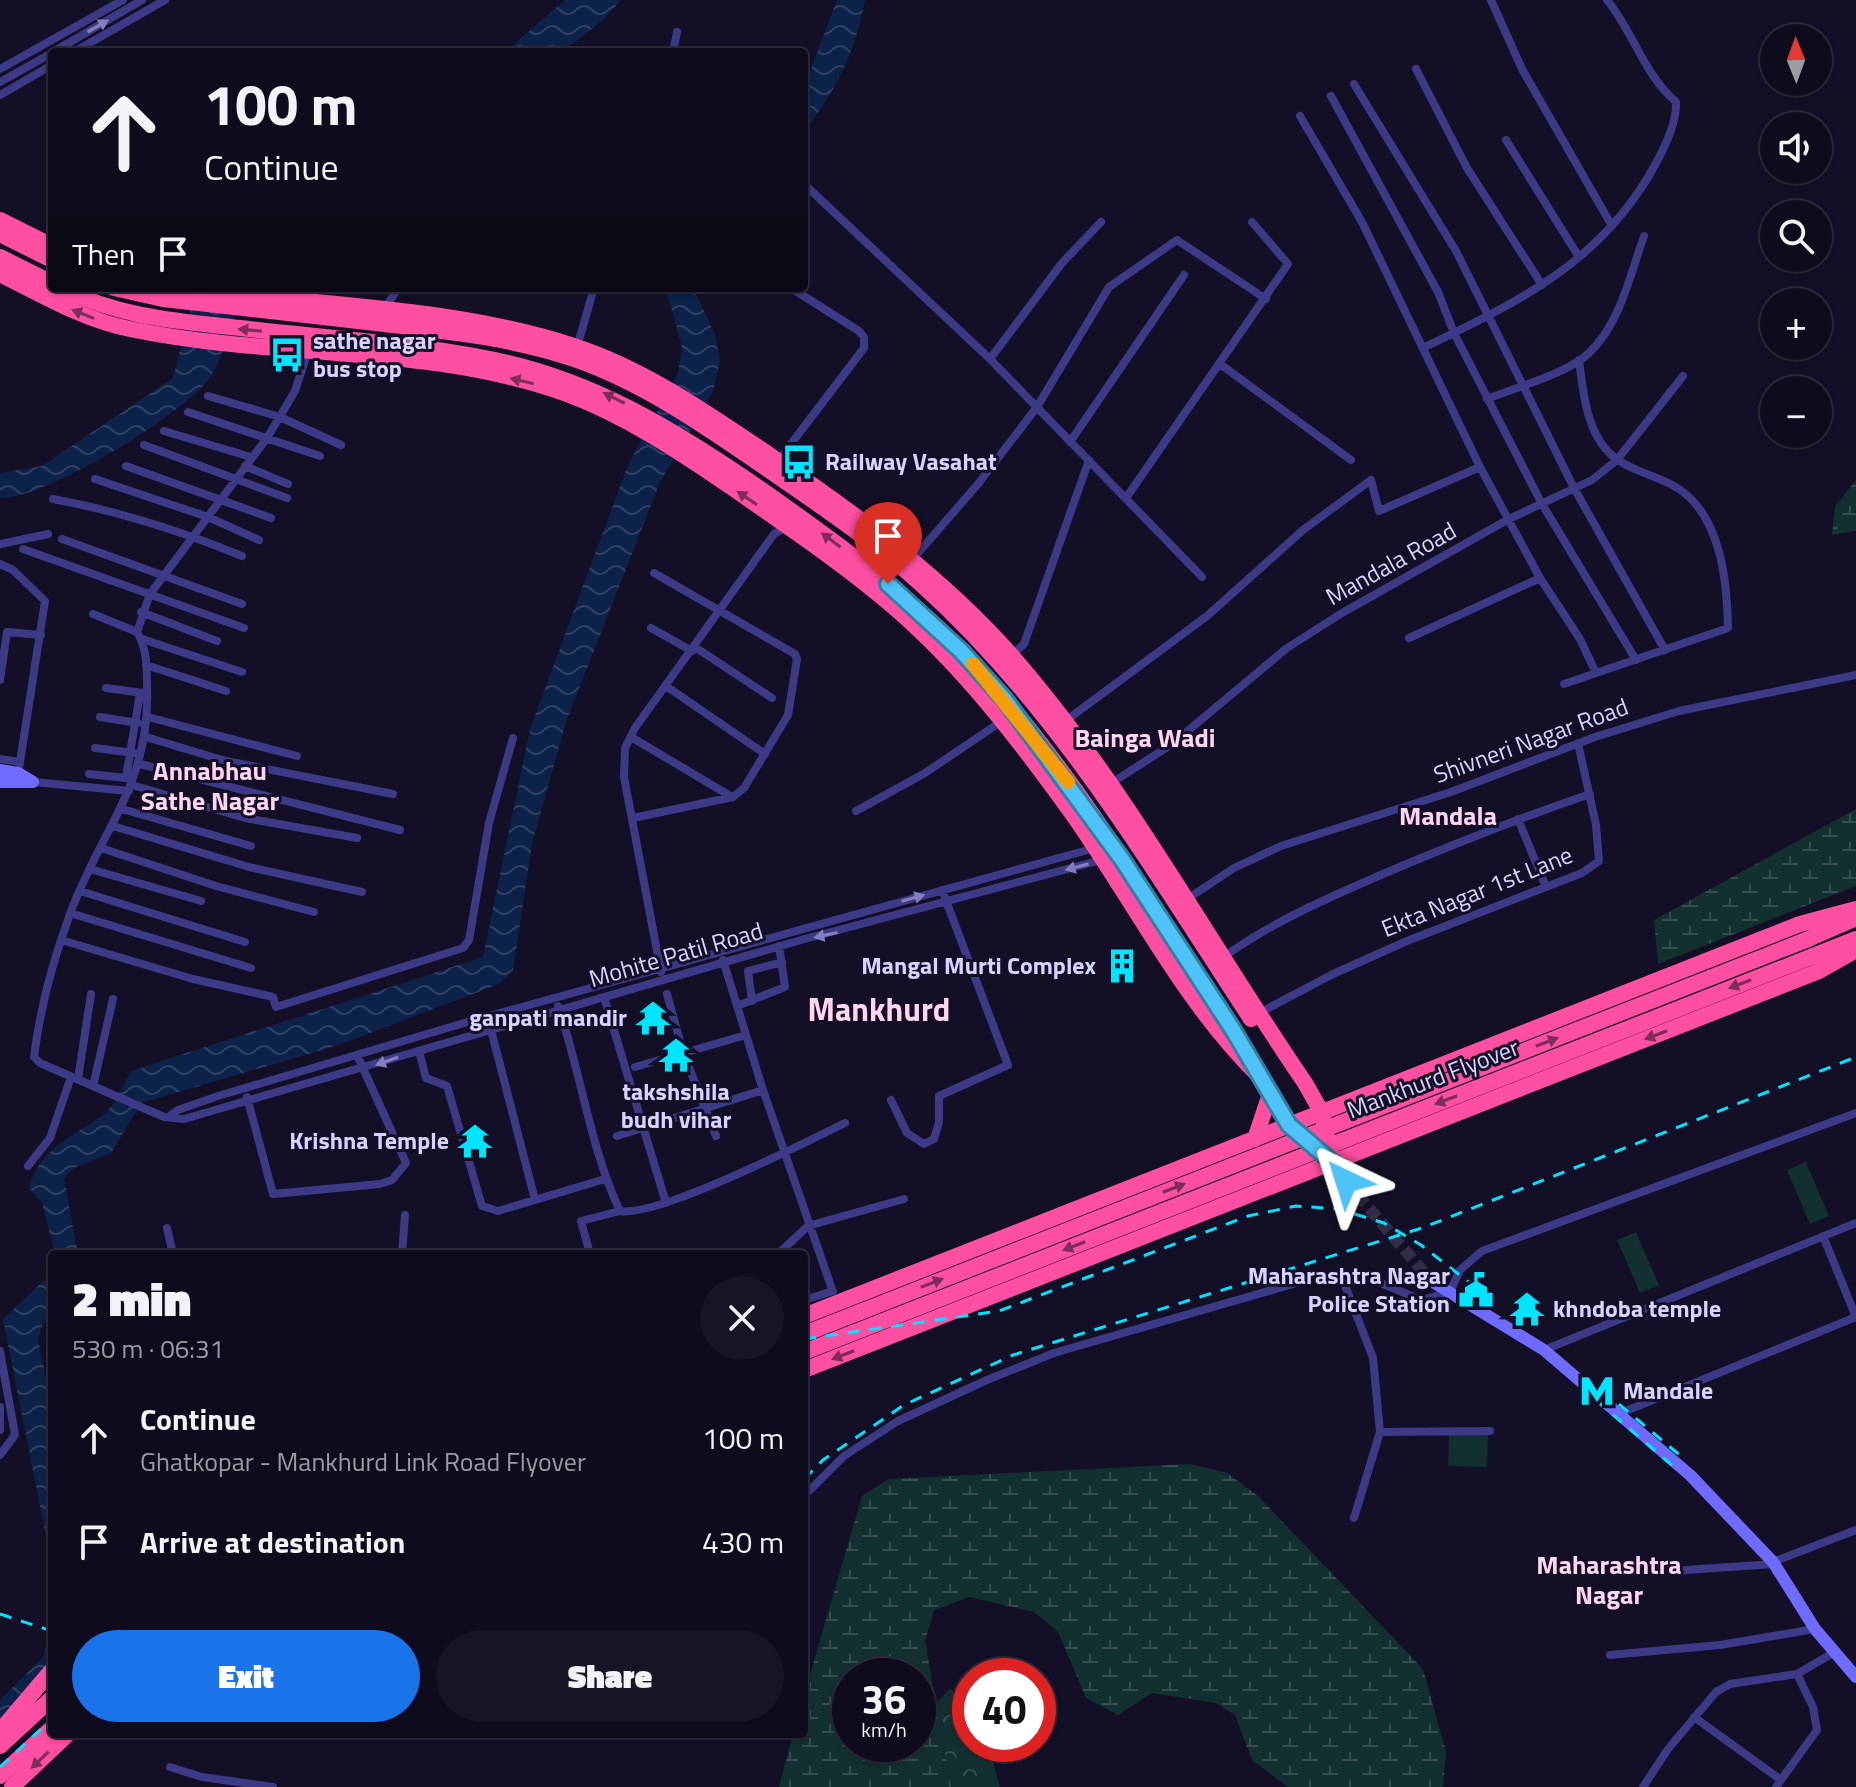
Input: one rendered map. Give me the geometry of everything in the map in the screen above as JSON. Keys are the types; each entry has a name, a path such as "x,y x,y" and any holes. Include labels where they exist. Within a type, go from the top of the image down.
{"highway":[{"path":"0,220 48,244"},
{"path":"0,234 48,258"},
{"path":"0,257 48,281"},
{"path":"0,274 98,320 158,334 458,368 553,390 621,418 710,473 788,526 895,608 950,661 1002,721 1098,854 1220,1038 1258,1075"},
{"path":"71,292 103,306 160,319 460,354 536,369 619,400 718,461 905,597 985,677 1084,804 1233,1030 1269,1097 1289,1125 1332,1162"},
{"path":"132,292 163,299 463,333 541,349 606,371 640,388 729,443 919,582 1001,664 1100,791 1287,1057 1322,1113 1332,1162"},
{"path":"219,292 465,321 577,347 647,377 819,489 912,560 1011,655 1143,830 1225,956 1256,1016"},
{"path":"458,368 465,321"},
{"path":"808,1327 1289,1125 1800,924 1856,909"},
{"name":"Mankhurd Flyover","path":"808,1350 1810,948 1856,918"},
{"name":"Mankhurd Flyover","path":"858,1304 1810,948 1856,939"},
{"path":"808,1368 1819,971 1856,950"},
{"path":"1255,1139 1269,1097"},
{"path":"808,1327 836,1296 858,1304"},
{"path":"0,1731 48,1675"},
{"path":"0,1746 47,1703"},
{"path":"0,1776 48,1732"},
{"path":"12,1787 64,1738"}],"street":[{"path":"0,69 123,0"},
{"path":"59,48 142,0"},
{"path":"81,48 165,0"},
{"path":"1491,0 1522,69 1612,226"},
{"path":"1425,347 1542,285 1579,257 1625,215 1664,147 1676,102 1651,78 1622,20 1607,0"},
{"path":"674,48 677,32"},
{"path":"0,82 48,54"},
{"path":"0,95 48,67"},
{"path":"1416,69 1467,168 1542,285"},
{"path":"1354,84 1456,251 1574,488 1665,650"},
{"path":"1331,96 1438,292 1454,333 1542,504 1636,660"},
{"path":"1300,116 1358,214 1403,311 1425,347 1480,467 1540,578 1580,639 1596,673"},
{"path":"1506,140 1579,257"},
{"path":"808,188 990,359 1202,577"},
{"path":"990,359 1062,263 1101,222"},
{"path":"1126,498 1288,264 1252,222"},
{"path":"1487,399 1579,360 1605,335 1644,236"},
{"path":"912,560 978,484 1035,404 1109,287 1177,240 1266,299"},
{"path":"1070,442 1184,275"},
{"path":"382,311 396,292"},
{"path":"577,347 593,292"},
{"path":"778,461 864,348 864,337 859,331 797,292"},
{"path":"308,351 295,391 267,438 150,594 141,612 139,636 146,665 144,693 147,721 141,759 122,809 70,913 34,1057 74,1078 167,1117 219,1096 458,1025 942,890 1098,854 1143,830"},
{"path":"1564,684 1728,628 1719,557 1709,523 1695,503 1679,489 1617,460 1592,424 1579,360"},
{"path":"1220,364 1351,460"},
{"name":"Mandala Road","path":"1110,784 1172,744 1287,648 1509,519 1592,480 1617,460 1683,376"},
{"path":"208,396 280,417 341,445"},
{"path":"188,412 320,456"},
{"path":"164,431 251,457"},
{"path":"144,445 287,498"},
{"path":"1011,655 1024,644 1089,460"},
{"path":"126,466 271,518"},
{"path":"245,466 288,484"},
{"path":"1063,723 1171,644 1303,530 1371,480 1379,511 1480,467"},
{"path":"95,479 208,517 259,540"},
{"path":"663,980 624,777 625,748 774,534 788,526 819,489"},
{"path":"53,499 100,507 194,536 242,556"},
{"path":"0,544 48,534"},
{"path":"62,539 242,604"},
{"path":"23,549 244,628"},
{"path":"0,564 13,570 45,601 18,773"},
{"path":"633,818 733,797 744,788 788,715 797,659 795,654 654,573"},
{"path":"1409,638 1540,578"},
{"path":"141,612 217,641"},
{"path":"93,614 139,636 242,672"},
{"path":"651,628 693,649 772,698"},
{"path":"0,680 7,632 41,635"},
{"path":"146,665 226,691"},
{"name":"Shivneri Nagar Road","path":"1187,899 1234,868 1281,846 1451,792 1578,743 1679,711 1856,675"},
{"path":"666,686 765,754"},
{"path":"106,688 144,693"},
{"path":"89,774 126,778 135,722 144,693"},
{"path":"100,717 147,721 297,756"},
{"path":"856,811 925,773 1002,721"},
{"path":"146,737 226,761 393,794"},
{"path":"631,737 733,797"},
{"path":"61,940 193,979 273,997 276,1007 463,948 469,940 489,823 513,738"},
{"name":"Ekta Nagar 1st Lane","path":"1256,1016 1303,989 1407,941 1582,873 1599,861 1590,794 1578,743"},
{"path":"95,748 130,752 141,759 400,830"},
{"path":"0,759 33,782 131,788 245,818 357,838"},
{"path":"0,770 18,773"},
{"path":"0,782 18,773"},
{"path":"110,788 111,776"},
{"path":"1225,956 1282,920 1322,901 1518,819 1590,794"},
{"path":"122,809 251,846"},
{"path":"1518,819 1546,887"},
{"path":"113,826 249,867 362,892"},
{"name":"Mohite Patil Road","path":"167,1117 184,1119 363,1070 779,946 945,903 1098,854 1143,830"},
{"path":"101,848 216,886 314,912"},
{"path":"90,869 201,901"},
{"path":"891,1100 907,1133 924,1144 934,1139 937,1130 939,1096 1008,1065 942,890"},
{"path":"80,891 245,942"},
{"path":"881,907 884,919"},
{"path":"70,913 251,968"},
{"path":"790,932 794,942"},
{"path":"737,1006 785,987 779,946"},
{"path":"719,953 808,1226 836,1296 808,1300"},
{"path":"752,1001 748,971 782,962"},
{"path":"28,1166 50,1138 74,1078 91,994"},
{"path":"667,994 683,1052 716,1136"},
{"path":"604,997 666,1203"},
{"path":"556,998 598,1142 605,1179 620,1211"},
{"path":"93,1086 113,999"},
{"path":"487,1017 535,1200"},
{"path":"458,1025 462,1038"},
{"path":"635,1067 746,1035"},
{"path":"419,1051 426,1078 447,1086 482,1206 498,1211 605,1179"},
{"path":"245,1088 273,1194 380,1184 392,1180 406,1163 357,1055"},
{"path":"271,1081 275,1093"},
{"path":"617,1136 763,1090"},
{"path":"219,1096 223,1108"},
{"path":"1450,1292 1460,1270 1482,1251 1856,1113"},
{"path":"589,1250 581,1221 620,1211 634,1214 666,1203 784,1153 845,1123"},
{"path":"1332,1162 1346,1181"},
{"path":"782,1250 808,1226 904,1199"},
{"path":"402,1250 405,1215"},
{"path":"1544,1350 1856,1223"},
{"path":"167,1228 172,1250"},
{"path":"1621,1413 1856,1317 1823,1236"},
{"path":"808,1492 844,1456 877,1435 987,1380 1054,1353 1324,1275 1362,1275 1421,1300 1450,1292"},
{"path":"1341,1275 1373,1358 1380,1432 1354,1518"},
{"path":"1431,1281 1544,1350 1690,1475 1773,1563 1815,1629 1856,1677"},
{"path":"0,1351 15,1426 15,1435 1,1451"},
{"path":"0,1407 0,1430"},
{"path":"1380,1432 1490,1431"},
{"path":"1672,1571 1773,1563 1856,1530"},
{"path":"1610,1655 1720,1645 1815,1629"},
{"path":"1643,1787 1694,1717 1722,1687 1797,1674 1833,1653"},
{"path":"1694,1717 1778,1784 1817,1730 1813,1707 1797,1674"},
{"path":"170,1767 202,1777 273,1787"}],"green space":[{"path":"1856,480 1856,531 1832,535 1835,506"},
{"path":"1856,809 1856,886 1658,964 1654,920"},
{"path":"1806,1162 1829,1216 1810,1224 1787,1170"},
{"path":"1636,1232 1659,1285 1640,1293 1617,1240"},
{"path":"1449,1434 1488,1435 1487,1467 1448,1466"},
{"path":"1190,1464 1227,1473 1258,1496 1423,1669 1446,1752 1443,1787 1288,1787 1252,1760 1235,1715 1216,1703 1152,1693 1118,1715 1086,1698 1058,1632 1034,1612 969,1597 934,1610 925,1641 928,1658 832,1658 832,1762 936,1762 936,1703 951,1787 779,1787 792,1738 808,1738 808,1681 862,1496 889,1479"},
{"path":"952,1690 952,1762 993,1762 1000,1787 940,1787 936,1703"}],"water":[{"path":"565,0 621,0 603,20 567,48 510,48"},
{"path":"837,0 865,0 843,70 808,126 808,76"},
{"path":"195,292 243,292 214,370 194,395 143,433 78,471 21,495 0,498 0,473 42,466 173,378"},
{"path":"667,292 695,292 715,334 720,361 713,392 660,482 566,722 532,844 513,970 499,984 339,1045 141,1103 111,1153 74,1168 64,1178 77,1250 54,1250 42,1203 29,1188 34,1175 49,1153 108,1110 131,1071 483,957 530,729 628,465 678,373 682,348"},
{"path":"48,1277 48,1318 38,1339 48,1389 48,1546 3,1319"},
{"path":"48,1639 48,1677 0,1724 0,1700 43,1657"}],"tunnel":[{"path":"1346,1181 1431,1281"}],"railway":[{"path":"808,1475 823,1460 904,1405 1013,1355 1422,1228 1856,1057"},
{"path":"808,1338 999,1311 1248,1216 1296,1206 1338,1209 1384,1223 1421,1245 1501,1307"},
{"path":"1602,1390 1682,1457"},
{"path":"1596,1400 1673,1466"},
{"path":"0,1614 48,1630"},
{"path":"0,1767 48,1723"}],"slow traffic":[{"path":"973,664 1068,782"}],"place":[{"name":"sathe nagar bus stop","path":"287,355"},
{"name":"Railway Vasahat","path":"799,462"},
{"name":"Mangal Murti Complex","path":"1122,966"},
{"name":"ganpati mandir","path":"653,1018"},
{"name":"takshshila budh vihar","path":"676,1055"},
{"name":"Krishna Temple","path":"475,1141"},
{"name":"Maharashtra Nagar Police Station","path":"1476,1290"},
{"name":"khndoba temple","path":"1527,1309"},
{"name":"Mandale","path":"1597,1391"}],"district":[{"name":"Bainga Wadi","path":"1145,738"},
{"name":"Annabhau Sathe Nagar","path":"210,786"},
{"name":"Mandala","path":"1448,816"},
{"name":"Mankhurd","path":"879,1010"},
{"name":"Maharashtra Nagar","path":"1609,1580"}],"route":[{"path":"888,584 961,651 1005,700 1121,858 1233,1030 1269,1097 1289,1125 1332,1162 1346,1181"}]}
